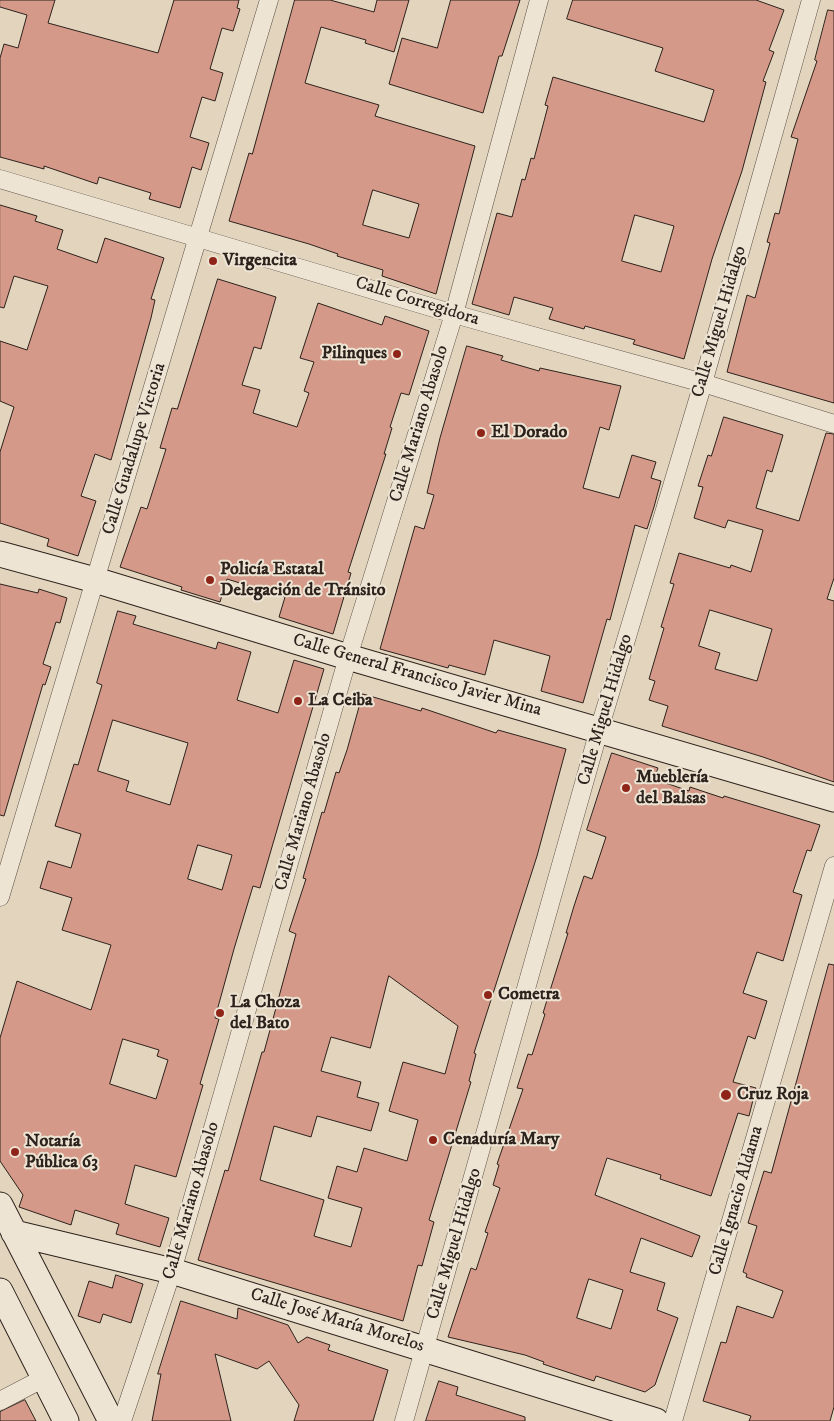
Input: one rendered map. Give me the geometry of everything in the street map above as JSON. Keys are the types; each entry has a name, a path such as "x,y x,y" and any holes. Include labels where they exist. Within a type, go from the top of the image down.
{"street":[{"name":"Calle Guadalupe Victoria","path":"0,897 269,0"},
{"name":"Calle Mariano Abasolo","path":"122,1421 172,1271 348,657 454,314 539,0"},
{"name":"Calle Miguel Hidalgo","path":"404,1421 599,730 703,384 811,0"},
{"name":"Calle Corregidora","path":"0,179 454,314 703,384 834,424"},
{"name":"Calle General Francisco Javier Mina","path":"0,554 95,580 348,657 834,799"},
{"name":"Calle Ignacio Aldama","path":"673,1421 834,866"},
{"path":"0,1205 111,1421"},
{"name":"Calle José María Morelos","path":"14,1233 172,1271 426,1348 656,1421"},
{"path":"0,1291 66,1421"},
{"path":"0,1401 44,1378"}],"building":[{"path":"0,0 55,0 48,23 158,53 174,0 239,0 237,8 240,9 233,31 222,28 210,69 223,73 215,101 202,97 190,137 209,143 201,170 192,167 180,208 149,199 151,193 99,177 97,184 44,166 44,169 0,157 0,58 4,44 18,48 27,15 0,7"},
{"path":"295,0 330,0 374,12 377,0 409,0 394,52 365,43 366,40 321,27 305,83 379,105 375,116 475,146 436,294 382,276 383,270 337,256 338,254 229,221 249,153 252,154","holes":["373,190 419,204 409,238 363,225"]},
{"path":"451,0 520,0 502,56 499,56 483,113 389,84 402,38 437,48"},
{"path":"573,0 756,0 784,10 769,50 774,52 763,81 766,82 742,171 712,259 684,359 633,344 635,340 585,326 584,329 549,319 553,308 514,297 509,315 472,304 497,213 512,217 522,179 525,180 531,158 534,159 548,106 545,105 553,77 704,122 714,90 655,71 663,48 567,19","holes":["635,215 674,226 661,272 622,261"]},
{"path":"828,10 834,11 834,403 727,372 747,295 755,298 770,243 767,242 775,213 779,214 798,139 791,137 817,61 815,60"},
{"path":"0,205 37,216 35,221 63,230 57,249 97,263 105,238 164,258 151,299 155,300 151,318 111,460 95,454 81,496 96,501 78,556 47,546 49,539 0,523 0,452 14,407 0,401 0,341 27,350 48,286 14,276 4,308 0,307"},
{"path":"218,279 276,297 261,349 254,347 242,385 260,390 253,413 297,427 309,393 304,391 314,362 300,358 318,303 382,325 385,316 429,331 409,395 401,393 390,427 392,428 384,454 386,454 348,572 351,573 333,634 279,617 285,597 227,579 220,602 181,590 182,587 120,567 141,507 147,509 166,449 160,448 172,408 177,409"},
{"path":"467,346 503,356 501,360 539,371 540,368 621,386 609,430 600,427 583,488 619,498 632,455 656,462 651,478 661,481 654,507 647,529 635,525 610,620 607,619 583,703 541,691 550,656 494,640 485,675 449,665 448,668 380,649 415,526 424,529 434,495 427,493 440,438"},
{"path":"724,417 783,435 772,472 767,470 756,508 799,521 826,433 834,434 834,578 827,599 834,601 834,782 763,757 662,726 668,706 649,700 655,681 649,679 664,628 661,627 674,584 670,583 679,553 730,568 731,565 751,572 763,530 728,520 725,528 694,518 703,487 698,486 708,455 711,456","holes":["710,610 772,629 757,681 715,669 720,653 699,646"]},
{"path":"0,584 38,593 39,589 67,598 60,623 56,622 43,664 51,667 45,685 43,684 4,816 0,815"},
{"path":"118,611 136,616 133,624 216,649 218,642 251,652 237,700 278,713 294,660 324,669 260,888 253,886 234,949 215,1018 219,1019 200,1084 203,1085 176,1177 135,1165 125,1204 169,1218 160,1247 116,1234 119,1224 75,1210 71,1225 19,1207 23,1195 0,1161 0,1038 17,981 91,1010 111,945 62,930 72,898 40,888 48,861 71,868 81,834 55,826 74,764 78,765 102,685 97,683","holes":["113,720 188,743 170,805 126,791 129,781 98,771","198,845 232,855 222,890 188,879","123,1039 159,1050 157,1056 168,1060 156,1099 110,1084"]},
{"path":"363,694 421,711 422,708 496,733 498,730 566,749 537,856 474,1053 476,1054 469,1081 471,1082 429,1220 434,1222 422,1266 418,1265 403,1321 198,1260 225,1170 228,1171 262,1052 264,1052 296,934 289,931 306,879 303,878 322,812 324,813 336,772 339,773","holes":["389,976 458,1026 445,1074 403,1062 389,1111 418,1120 407,1161 364,1148 357,1172 337,1166 328,1198 362,1208 351,1247 314,1236 324,1200 260,1180 274,1126 311,1137 317,1116 371,1131 379,1103 357,1097 361,1082 321,1071 331,1037 370,1048"]},
{"path":"612,753 658,768 654,779 689,791 690,787 723,798 724,796 820,825 811,851 807,850 793,892 802,895 783,961 757,952 743,993 767,1001 755,1039 748,1036 733,1082 756,1088 749,1116 738,1113 711,1196 660,1179 661,1175 607,1158 595,1195 700,1236 692,1257 641,1238 630,1272 665,1283 657,1310 678,1318 655,1385 645,1392 596,1376 594,1381 543,1364 544,1362 525,1355 448,1337 471,1268 476,1270 488,1233 485,1232 500,1188 493,1185 499,1165 497,1164 523,1089 517,1088 528,1054 532,1055 545,1014 543,1013 568,933 566,933 574,906 584,876 592,879 606,837 587,830","holes":["589,1279 623,1290 611,1329 577,1318"]},
{"path":"829,964 834,965 834,1407 830,1421 749,1421 751,1416 703,1401 721,1342 726,1343 737,1306 773,1318 783,1291 746,1277 747,1274 743,1272 757,1226 748,1223 764,1171 771,1173"},
{"path":"116,1275 143,1284 131,1323 103,1314 100,1323 78,1316 89,1281 112,1288"},
{"path":"181,1301 237,1319 238,1308 288,1325 298,1343 307,1337 330,1345 328,1350 388,1370 373,1421 294,1421 299,1405 269,1361 257,1369 215,1354 231,1421 152,1421 161,1374 158,1374"},
{"path":"439,1381 458,1387 456,1395 525,1417 525,1421 426,1421"},
{"path":"25,1400 36,1421 0,1421 0,1412"}],"place":[{"name":"Virgencita","path":"213,261"},
{"name":"Pilinques","path":"397,354"},
{"name":"El Dorado","path":"481,433"},
{"name":"Policía Estatal Delegación de Tránsito","path":"210,580"},
{"name":"La Ceiba","path":"298,701"},
{"name":"Mueblería del Balsas","path":"626,788"},
{"name":"Cometra","path":"488,995"},
{"name":"La Choza del Bato","path":"220,1013"},
{"name":"Cruz Roja","path":"726,1095"},
{"name":"Cenaduría Mary","path":"433,1140"},
{"name":"Notaría Pública 63","path":"15,1152"}]}
